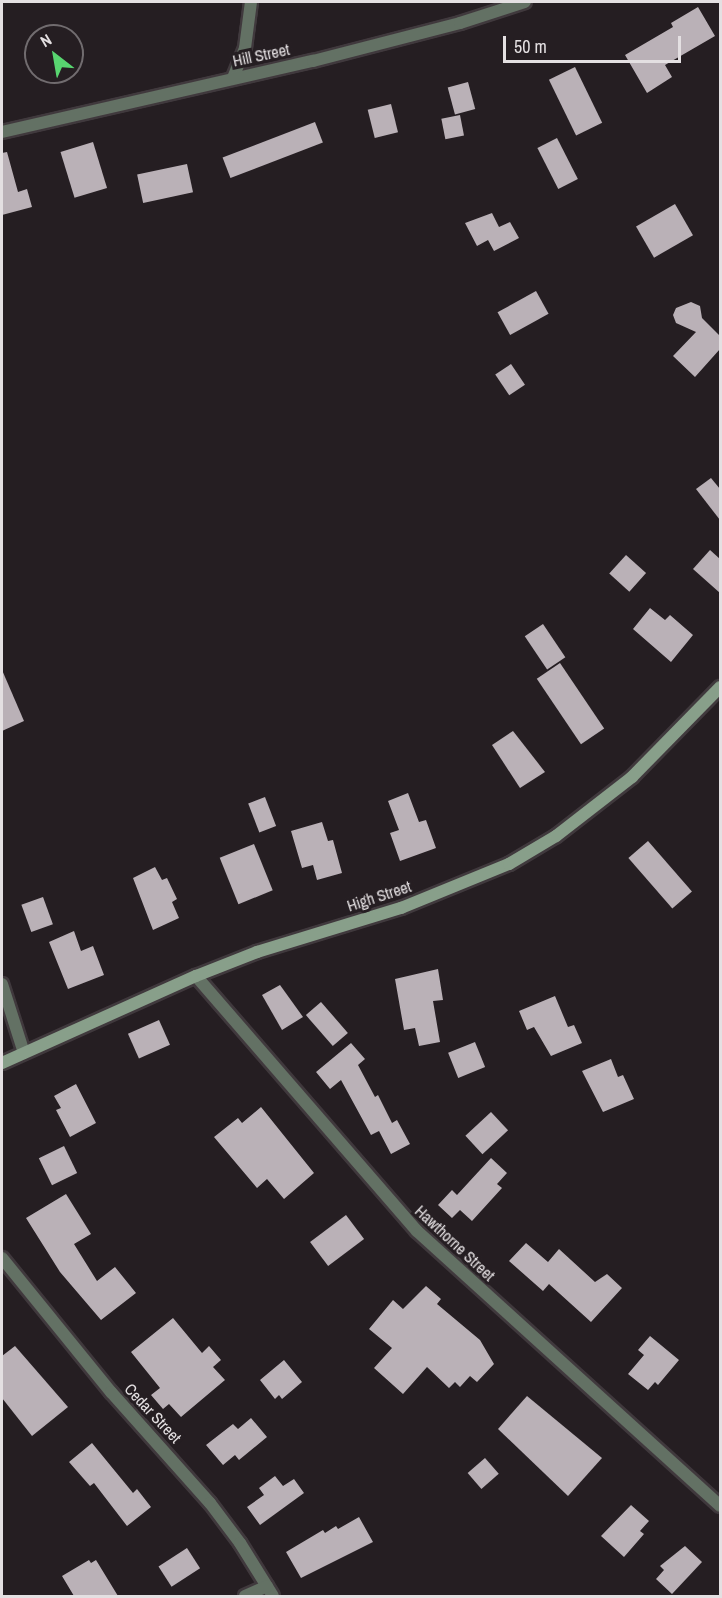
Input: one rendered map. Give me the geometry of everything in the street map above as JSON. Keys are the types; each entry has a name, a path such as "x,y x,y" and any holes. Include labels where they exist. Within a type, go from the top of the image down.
{"main road":[{"name":"High Street","path":"2,1063 196,976 257,952 401,908 509,864 556,836 632,777 720,687"}],"street":[{"path":"233,78 245,48 251,2"},
{"name":"Hill Street","path":"2,132 438,29 525,2"},
{"name":"Hawthorne Street","path":"196,976 417,1231 720,1506"},
{"path":"2,984 24,1053"},
{"name":"Cedar Street","path":"2,1257 111,1392 210,1503 270,1591"},
{"path":"245,1596 270,1591"}],"building":[{"path":"698,7 715,36 665,65 672,77 647,93 625,55 673,27 671,23"},
{"path":"575,67 602,123 576,135 549,80"},
{"path":"468,82 475,109 455,114 448,87"},
{"path":"391,104 398,132 375,138 368,110"},
{"path":"460,115 464,136 445,139 441,119"},
{"path":"315,122 323,143 230,178 223,157"},
{"path":"557,138 578,179 558,189 537,148"},
{"path":"93,142 107,188 75,198 60,152"},
{"path":"7,152 18,192 27,189 32,207 2,215 2,153"},
{"path":"187,164 193,192 143,203 137,175"},
{"path":"675,204 693,235 654,258 636,226"},
{"path":"492,213 499,227 510,222 519,238 494,251 488,240 477,246 465,223"},
{"path":"536,291 549,314 510,335 498,312"},
{"path":"691,302 700,306 702,318 720,336 720,349 695,377 673,356 696,332 676,323 673,315 676,308"},
{"path":"511,364 525,385 509,395 495,375"},
{"path":"711,478 720,489 720,520 696,489"},
{"path":"710,550 720,559 720,593 693,569"},
{"path":"626,555 646,573 629,592 609,574"},
{"path":"650,608 665,620 670,615 693,635 671,662 633,629"},
{"path":"543,624 565,657 547,669 525,636"},
{"path":"560,663 604,728 581,744 537,679"},
{"path":"2,670 24,721 2,731"},
{"path":"513,731 545,772 520,788 492,745"},
{"path":"408,793 419,822 426,820 436,848 400,861 390,833 399,830 388,801"},
{"path":"265,797 276,826 259,832 248,803"},
{"path":"322,822 328,841 333,840 342,873 317,880 313,865 302,868 291,831"},
{"path":"648,841 692,892 672,909 628,858"},
{"path":"254,844 273,890 238,904 220,858"},
{"path":"155,867 162,880 167,878 177,899 172,902 179,918 153,930 133,878"},
{"path":"43,897 53,924 31,932 21,905"},
{"path":"74,931 81,951 93,946 104,975 68,989 49,942"},
{"path":"438,969 443,1000 433,1001 440,1042 419,1046 415,1028 404,1030 395,979"},
{"path":"280,985 303,1017 282,1030 262,995"},
{"path":"555,996 568,1027 574,1025 582,1043 551,1056 534,1027 527,1030 519,1011"},
{"path":"321,1002 348,1033 333,1046 306,1015"},
{"path":"159,1020 170,1045 139,1058 128,1034"},
{"path":"475,1042 485,1067 458,1078 448,1053"},
{"path":"351,1043 365,1059 358,1065 375,1097 378,1095 392,1123 397,1120 410,1144 391,1154 379,1131 371,1135 341,1080 330,1089 316,1072"},
{"path":"611,1059 618,1077 623,1075 634,1099 603,1112 582,1071"},
{"path":"76,1084 96,1123 70,1137 56,1110 61,1108 54,1096"},
{"path":"261,1107 314,1173 284,1199 267,1179 257,1188 214,1137 238,1118 242,1123"},
{"path":"491,1112 508,1130 482,1154 465,1136"},
{"path":"64,1146 77,1173 52,1185 39,1158"},
{"path":"491,1158 507,1173 497,1184 502,1188 472,1221 460,1210 452,1218 438,1205 452,1190 457,1195"},
{"path":"66,1194 91,1234 74,1244 97,1281 115,1267 136,1293 101,1320 60,1272 26,1218"},
{"path":"346,1215 364,1239 328,1266 310,1242"},
{"path":"526,1243 548,1262 559,1249 595,1282 607,1274 622,1288 591,1322 549,1284 543,1291 509,1261"},
{"path":"426,1286 441,1299 437,1304 480,1340 494,1364 477,1382 470,1376 460,1387 455,1382 449,1388 427,1367 403,1394 374,1368 392,1348 369,1329 393,1300 403,1309"},
{"path":"173,1318 202,1353 209,1346 221,1360 213,1367 225,1380 181,1417 169,1404 163,1409 151,1395 160,1388 131,1352"},
{"path":"650,1336 679,1360 658,1385 655,1382 648,1390 628,1374 644,1355 638,1350"},
{"path":"15,1346 68,1407 32,1436 2,1398 2,1356"},
{"path":"284,1360 302,1382 282,1399 279,1395 275,1399 260,1380"},
{"path":"527,1396 602,1458 568,1496 498,1429"},
{"path":"251,1418 267,1437 239,1460 235,1455 223,1465 206,1445 233,1424 238,1429"},
{"path":"92,1443 133,1493 137,1489 151,1507 127,1526 94,1483 90,1486 69,1462"},
{"path":"485,1458 499,1474 481,1489 468,1473"},
{"path":"275,1476 283,1486 294,1479 304,1493 260,1525 247,1507 264,1495 259,1488"},
{"path":"631,1505 649,1521 640,1531 644,1534 624,1557 601,1536"},
{"path":"359,1517 373,1542 301,1578 286,1552 323,1530 325,1533 336,1526 338,1529"},
{"path":"685,1546 702,1562 672,1594 656,1579 664,1570 660,1566"},
{"path":"187,1548 200,1568 172,1587 158,1567"},
{"path":"89,1560 91,1563 96,1560 118,1596 74,1596 62,1576"}]}
